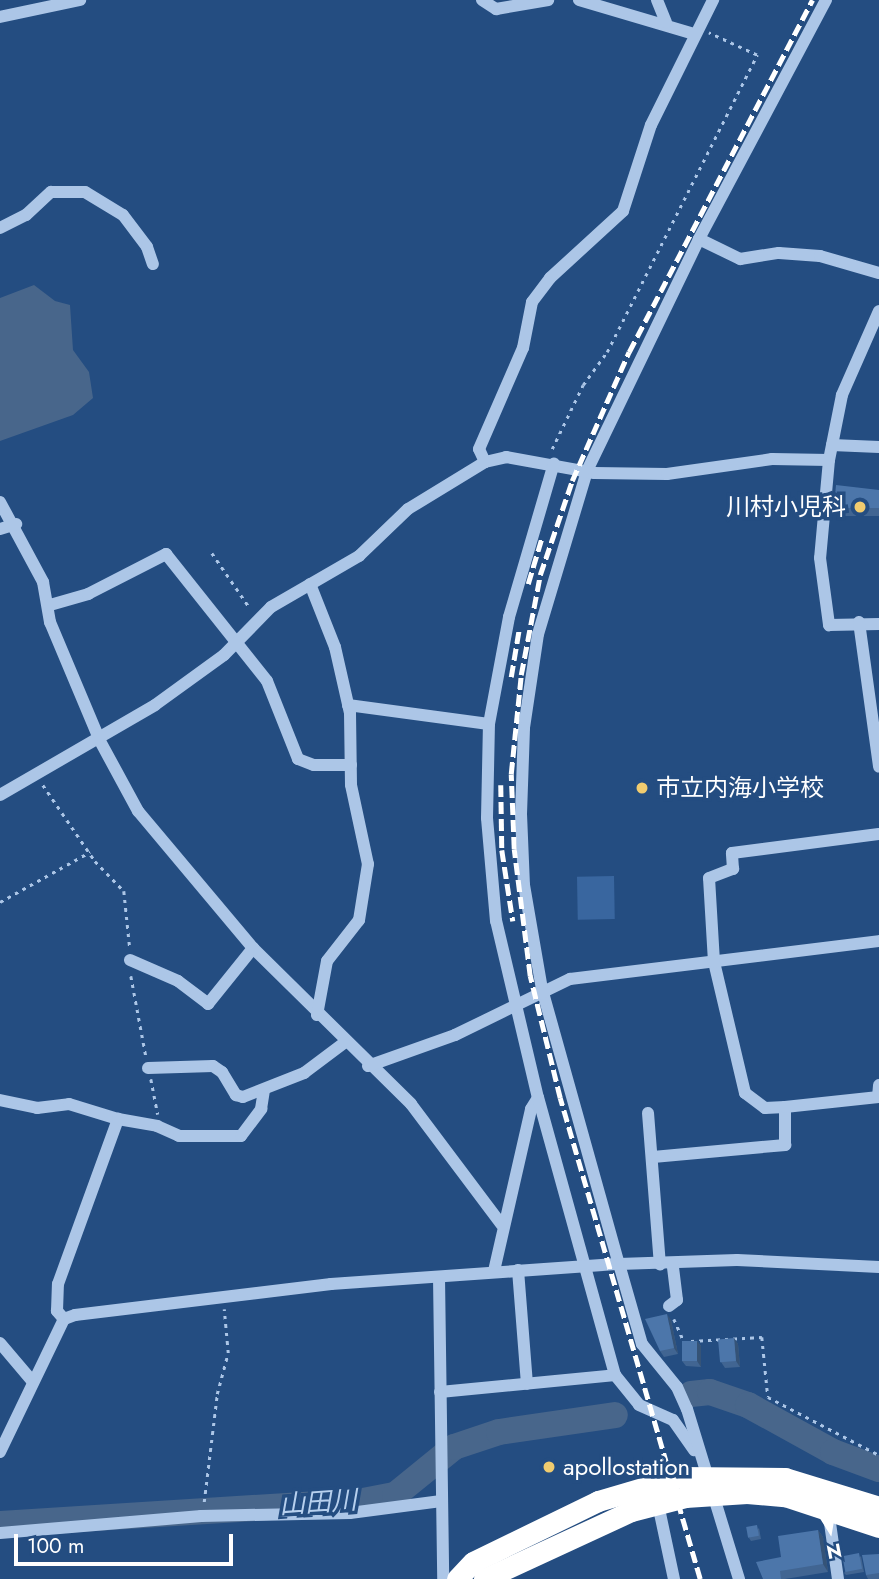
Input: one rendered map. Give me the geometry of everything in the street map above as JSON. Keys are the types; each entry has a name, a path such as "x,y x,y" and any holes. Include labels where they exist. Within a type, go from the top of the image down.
{"highway":[{"path":"484,1579 631,1511 658,1504 706,1477"},
{"path":"457,1579 473,1563 598,1501 654,1483 706,1477 785,1496 879,1507"},
{"path":"836,1501 879,1527"}],"street":[{"path":"0,17 80,0"},
{"path":"482,0 496,9 548,0"},
{"path":"579,0 696,30"},
{"path":"657,0 666,22"},
{"path":"485,462 480,449 523,348 532,302 550,278 623,211 651,125 713,0"},
{"path":"739,1579 677,1387 642,1344 542,989 524,885 524,728 538,634 587,471 699,239 826,0"},
{"path":"0,228 26,215 51,192 85,192 123,215 147,247 153,264"},
{"path":"699,239 740,258 779,253 820,256 879,273"},
{"path":"879,311 842,396 829,460 820,558 829,625 859,622 879,624"},
{"path":"832,445 879,447"},
{"path":"0,795 100,741 155,705 235,643 259,620 310,584 359,556 408,509 485,462 506,457 551,462 587,471 667,474 772,459 829,460"},
{"path":"551,462 509,617 489,724 490,860 496,921 538,1098 615,1375 639,1405 673,1420 706,1477"},
{"path":"0,502 16,524 50,606 50,622 100,741 138,811 253,948 441,1139 487,1209 502,1225"},
{"path":"0,529 16,524"},
{"path":"50,606 88,594 166,554 271,689 287,740 298,759 314,765 351,765"},
{"path":"310,584 335,647 348,705 354,810 368,864 359,920 327,961 317,1015"},
{"path":"859,622 879,767"},
{"path":"348,705 489,724"},
{"path":"879,834 732,853 733,869 709,878 715,962 745,1093 765,1108 785,1107 878,1097 879,1085"},
{"path":"368,1066 455,1035 542,989 570,979 879,941"},
{"path":"130,960 178,981 208,1004 253,948"},
{"path":"148,1068 213,1066 222,1072 239,1097 304,1073 345,1043"},
{"path":"0,1100 37,1108 69,1104 160,1128 179,1136 242,1136 261,1109 264,1090"},
{"path":"494,1271 502,1225 531,1109 538,1098"},
{"path":"653,1157 785,1145 785,1107"},
{"path":"648,1114 667,1265 677,1300 669,1306"},
{"path":"64,1319 57,1311 58,1284 118,1118"},
{"path":"64,1319 222,1295 494,1271 737,1260 879,1267"},
{"path":"518,1270 527,1384"},
{"path":"439,1276 443,1579"},
{"path":"0,1452 64,1319"},
{"path":"0,1343 33,1382"},
{"path":"439,1392 615,1375"},
{"path":"0,1533 201,1516 350,1513 441,1501"},
{"path":"836,1501 830,1523 838,1579"},
{"path":"658,1504 674,1579"}],"path":[{"path":"551,462 583,385 607,352 757,55 696,30"},
{"path":"212,553 259,620"},
{"path":"37,776 90,852 124,891 130,960 160,1128"},
{"path":"0,902 90,852"},
{"path":"201,1516 217,1394 228,1353 222,1295"},
{"path":"669,1306 683,1341 762,1337 768,1397 879,1455"}],"shaded area":[{"path":"34,285 55,301 70,305 73,350 89,372 93,398 73,415 0,441 0,298"},
{"path":"614,876 615,919 578,920 577,877"}],"building":[{"path":"836,485 879,490 879,508 834,508"},
{"path":"667,1314 674,1348 660,1351 645,1319"},
{"path":"734,1338 736,1361 720,1362 718,1339"},
{"path":"682,1341 697,1341 697,1361 682,1361"},
{"path":"757,1525 759,1536 748,1538 746,1527"},
{"path":"818,1530 823,1564 780,1571 781,1579 763,1579 756,1562 781,1557 778,1536"},
{"path":"859,1553 862,1569 845,1572 842,1556"},
{"path":"879,1554 879,1573 866,1575 862,1555"}],"waterway":[{"name":"山田川","path":"691,1394 710,1392 748,1405 833,1452 879,1469"},
{"name":"山田川","path":"0,1524 363,1501 395,1495 454,1447 499,1432 615,1415"}],"railway":[{"path":"700,1579 560,1098 530,976 514,849 511,774 521,675 540,575 572,481 629,352 812,0"},
{"path":"528,584 542,537"},
{"path":"511,677 519,629"},
{"path":"501,785 502,850 513,921"}],"place":[{"name":"川村小児科","path":"860,507"},
{"name":"市立内海小学校","path":"642,788"},
{"name":"apollostation","path":"549,1467"}]}
